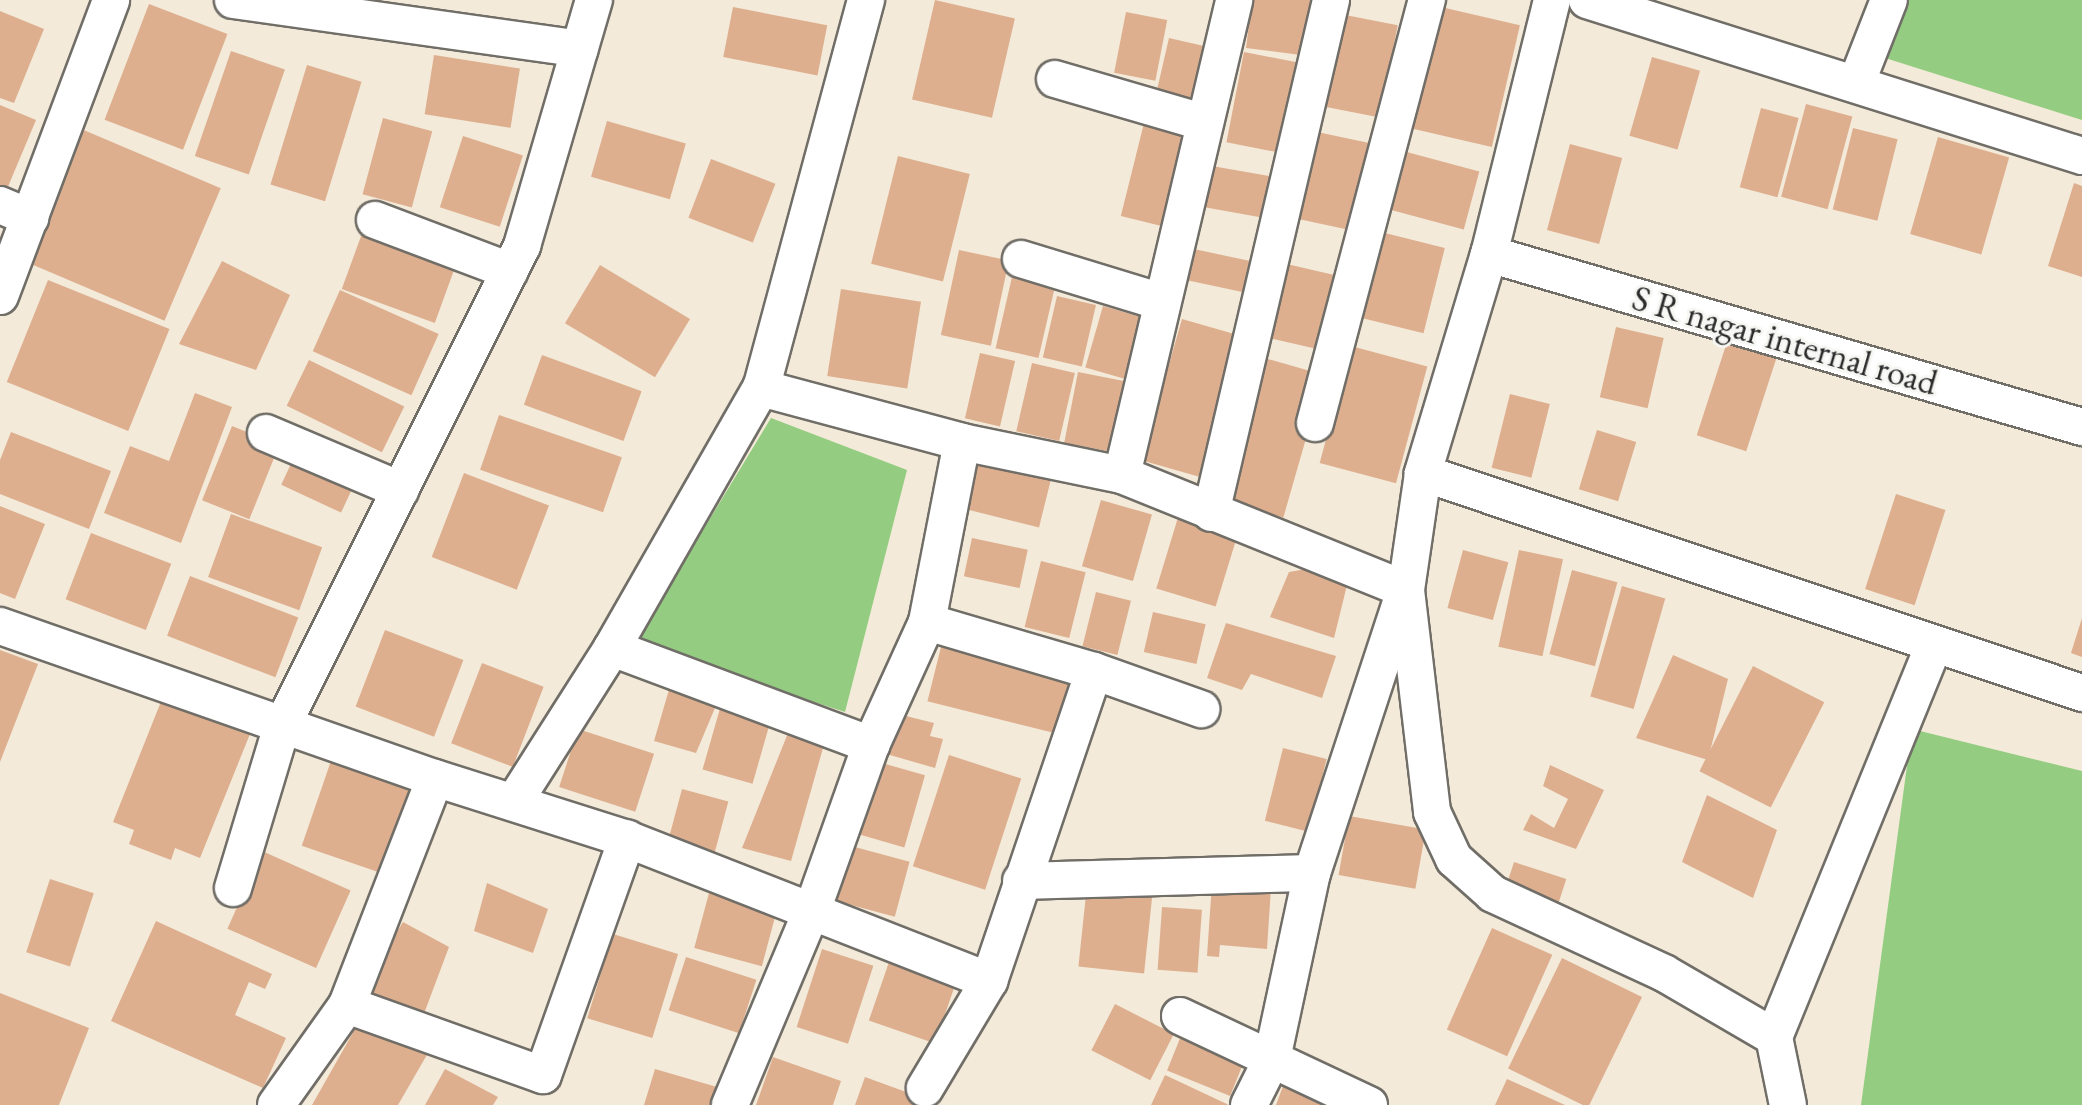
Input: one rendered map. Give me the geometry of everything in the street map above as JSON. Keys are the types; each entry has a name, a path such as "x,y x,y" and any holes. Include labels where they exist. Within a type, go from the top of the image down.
{"street":[{"path":"0,296 15,212 111,0"},
{"path":"233,0 580,49"},
{"path":"233,888 282,726 522,246 594,0"},
{"path":"514,802 612,648 761,388 866,0"},
{"path":"1122,475 1234,0"},
{"path":"1211,513 1331,0"},
{"path":"1315,423 1427,0"},
{"path":"1249,1105 1272,1059 1312,873 1406,590 1423,473 1489,254 1552,0"},
{"path":"1587,0 2082,156"},
{"path":"1856,84 1889,0"},
{"path":"1055,79 1205,123"},
{"path":"375,220 510,271"},
{"name":"S R nagar internal road","path":"1489,254 2082,427"},
{"path":"1021,259 1162,302"},
{"path":"761,388 962,442 1122,475 1406,590"},
{"path":"266,433 400,490"},
{"path":"730,1105 813,908 871,745 927,622 962,442"},
{"path":"1423,473 1933,647 2082,693"},
{"path":"1406,590 1432,812 1454,859 1493,894 1664,973 1774,1037"},
{"path":"927,622 1094,671 1201,709"},
{"path":"0,626 435,778 627,839 813,908 989,981"},
{"path":"1788,1105 1774,1037 1933,647"},
{"path":"612,648 871,745"},
{"path":"925,1088 989,981 1094,671"},
{"path":"276,1105 347,1005 435,778"},
{"path":"347,1005 543,1075 627,839"},
{"path":"1021,881 1312,873"},
{"path":"1180,1016 1369,1105"}],"green space":[{"path":"1883,0 2082,0 2082,120 1863,51"},
{"path":"771,418 907,470 845,712 634,644"},
{"path":"1912,729 2082,771 2082,1105 1861,1105"}],"building":[{"path":"935,0 1015,18 992,118 912,99"},
{"path":"1252,0 1313,0 1316,57 1246,48"},
{"path":"149,4 227,34 183,150 105,120"},
{"path":"733,7 827,25 818,75 723,57"},
{"path":"1441,7 1520,25 1492,147 1413,129"},
{"path":"0,11 44,29 14,103 0,98"},
{"path":"1126,12 1167,20 1155,81 1114,73"},
{"path":"1330,12 1398,25 1380,117 1312,104"},
{"path":"1169,38 1215,49 1202,104 1156,94"},
{"path":"231,51 285,70 249,175 195,156"},
{"path":"1244,52 1306,64 1288,154 1226,142"},
{"path":"434,55 520,69 511,128 425,114"},
{"path":"1652,57 1700,71 1677,150 1629,136"},
{"path":"307,65 362,82 325,201 270,185"},
{"path":"1806,104 1852,116 1828,209 1781,197"},
{"path":"0,105 36,120 7,189 0,186"},
{"path":"1761,108 1799,118 1777,197 1740,187"},
{"path":"1146,115 1191,126 1165,227 1121,216"},
{"path":"383,118 432,131 412,208 363,194"},
{"path":"607,121 686,144 670,199 591,177"},
{"path":"79,128 221,188 164,321 23,261"},
{"path":"1853,128 1898,139 1877,221 1833,210"},
{"path":"1303,129 1370,143 1352,230 1284,216"},
{"path":"463,136 523,155 500,227 440,207"},
{"path":"1938,137 2009,157 1981,254 1910,234"},
{"path":"1570,144 1622,158 1599,244 1547,230"},
{"path":"1403,151 1479,171 1464,229 1387,209"},
{"path":"898,156 970,174 943,282 871,264"},
{"path":"711,159 775,184 753,243 688,218"},
{"path":"1212,166 1276,177 1269,219 1205,207"},
{"path":"2074,183 2082,186 2082,277 2048,266"},
{"path":"364,228 457,262 435,323 342,289"},
{"path":"1373,230 1445,248 1424,333 1352,315"},
{"path":"1189,248 1264,264 1258,295 1182,279"},
{"path":"959,250 1009,261 991,346 941,335"},
{"path":"222,261 290,295 256,370 179,344"},
{"path":"1278,262 1345,278 1328,352 1261,336"},
{"path":"600,265 690,319 655,377 565,323"},
{"path":"1012,277 1055,287 1038,358 996,348"},
{"path":"48,280 169,329 128,431 7,382"},
{"path":"841,289 921,302 907,389 827,376"},
{"path":"340,290 439,334 411,395 313,351"},
{"path":"1057,296 1096,305 1082,366 1043,357"},
{"path":"1103,306 1146,318 1129,380 1085,368"},
{"path":"1182,319 1248,338 1208,479 1141,460"},
{"path":"1616,327 1664,338 1648,408 1600,397"},
{"path":"1727,342 1776,358 1746,451 1697,435"},
{"path":"1351,346 1427,366 1396,483 1320,463"},
{"path":"980,353 1015,361 1000,426 965,418"},
{"path":"542,355 642,391 623,441 524,405"},
{"path":"1254,355 1324,375 1283,517 1213,497"},
{"path":"309,360 404,406 382,452 287,406"},
{"path":"1032,363 1075,373 1059,441 1016,431"},
{"path":"1078,372 1125,381 1111,452 1064,443"},
{"path":"195,393 232,407 181,543 104,513 130,446 169,461"},
{"path":"1510,394 1550,404 1531,478 1492,468"},
{"path":"499,415 622,457 603,512 480,470"},
{"path":"232,426 279,445 249,519 202,500"},
{"path":"1597,430 1636,442 1618,501 1579,489"},
{"path":"11,432 111,471 89,529 0,494 0,460"},
{"path":"296,453 356,481 341,513 281,485"},
{"path":"980,454 1053,472 1039,527 966,509"},
{"path":"464,473 549,506 517,590 432,557"},
{"path":"1896,494 1945,510 1915,605 1865,589"},
{"path":"1101,500 1152,515 1133,581 1082,566"},
{"path":"0,506 45,524 15,599 0,593"},
{"path":"1180,511 1239,529 1216,607 1156,588"},
{"path":"231,514 322,547 299,610 208,577"},
{"path":"91,533 171,564 146,630 66,599"},
{"path":"972,538 1028,550 1020,588 964,576"},
{"path":"1463,550 1508,562 1493,620 1447,608"},
{"path":"1519,550 1563,559 1542,656 1498,647"},
{"path":"1041,561 1086,572 1069,638 1025,627"},
{"path":"1323,566 1350,573 1334,638 1270,617 1289,572"},
{"path":"1572,570 1617,582 1595,666 1549,654"},
{"path":"190,576 298,618 275,677 167,636"},
{"path":"1622,586 1665,598 1634,709 1590,697"},
{"path":"1096,592 1131,601 1117,655 1082,646"},
{"path":"1153,612 1206,624 1196,664 1144,652"},
{"path":"2082,618 2082,657 2071,653"},
{"path":"1226,623 1336,656 1322,698 1251,674 1242,690 1207,678"},
{"path":"385,630 463,660 434,737 356,707"},
{"path":"941,647 1072,680 1058,734 927,701"},
{"path":"0,650 38,664 0,762"},
{"path":"1673,655 1728,679 1708,760 1636,738"},
{"path":"482,663 544,687 513,767 451,743"},
{"path":"1753,666 1824,702 1771,807 1699,771"},
{"path":"673,676 720,696 696,753 654,741"},
{"path":"164,694 252,729 200,858 175,848 171,860 129,844 134,830 113,822"},
{"path":"721,705 771,719 753,784 703,769"},
{"path":"894,713 934,723 930,736 943,739 935,768 883,753"},
{"path":"790,728 825,741 791,861 742,848"},
{"path":"578,729 654,754 635,812 559,787"},
{"path":"1283,748 1327,759 1309,832 1265,821"},
{"path":"333,755 418,784 387,875 302,846"},
{"path":"949,755 1021,778 985,890 913,866"},
{"path":"875,761 925,775 904,847 854,833"},
{"path":"1550,765 1604,790 1576,849 1523,830 1531,814 1554,828 1568,799 1543,786"},
{"path":"682,789 728,801 713,858 667,846"},
{"path":"1707,795 1777,830 1753,898 1682,862"},
{"path":"1349,816 1426,830 1415,889 1339,875"},
{"path":"840,843 910,862 895,917 825,898"},
{"path":"262,851 351,890 316,968 227,929"},
{"path":"1514,862 1566,879 1557,908 1505,891"},
{"path":"50,879 94,893 70,966 26,952"},
{"path":"487,883 548,909 533,953 474,931"},
{"path":"1212,883 1271,888 1267,949 1220,945 1219,957 1207,956"},
{"path":"1087,885 1153,892 1144,973 1078,967"},
{"path":"709,893 777,911 762,966 694,948"},
{"path":"1162,907 1202,910 1198,973 1158,970"},
{"path":"156,921 272,974 265,989 249,982 235,1015 286,1038 263,1088 111,1021"},
{"path":"403,922 449,947 422,1019 358,996"},
{"path":"1492,928 1552,955 1507,1056 1447,1029"},
{"path":"613,934 678,954 652,1038 587,1018"},
{"path":"822,949 873,966 848,1044 797,1027"},
{"path":"686,957 756,980 739,1033 669,1010"},
{"path":"1562,958 1642,997 1589,1105 1583,1105 1508,1069"},
{"path":"889,962 955,985 935,1043 869,1021"},
{"path":"0,993 89,1028 59,1105 0,1105"},
{"path":"1115,1004 1174,1034 1150,1080 1091,1050"},
{"path":"363,1015 428,1053 398,1105 312,1105"},
{"path":"1185,1026 1248,1051 1230,1096 1167,1071"},
{"path":"773,1057 841,1081 833,1105 756,1105"},
{"path":"445,1069 498,1097 493,1105 425,1105"},
{"path":"655,1069 717,1087 711,1105 644,1105"},
{"path":"1165,1075 1229,1105 1151,1105"},
{"path":"865,1077 917,1096 914,1105 855,1105"},
{"path":"1286,1078 1332,1105 1276,1105"},
{"path":"1507,1079 1565,1105 1495,1105"}]}
